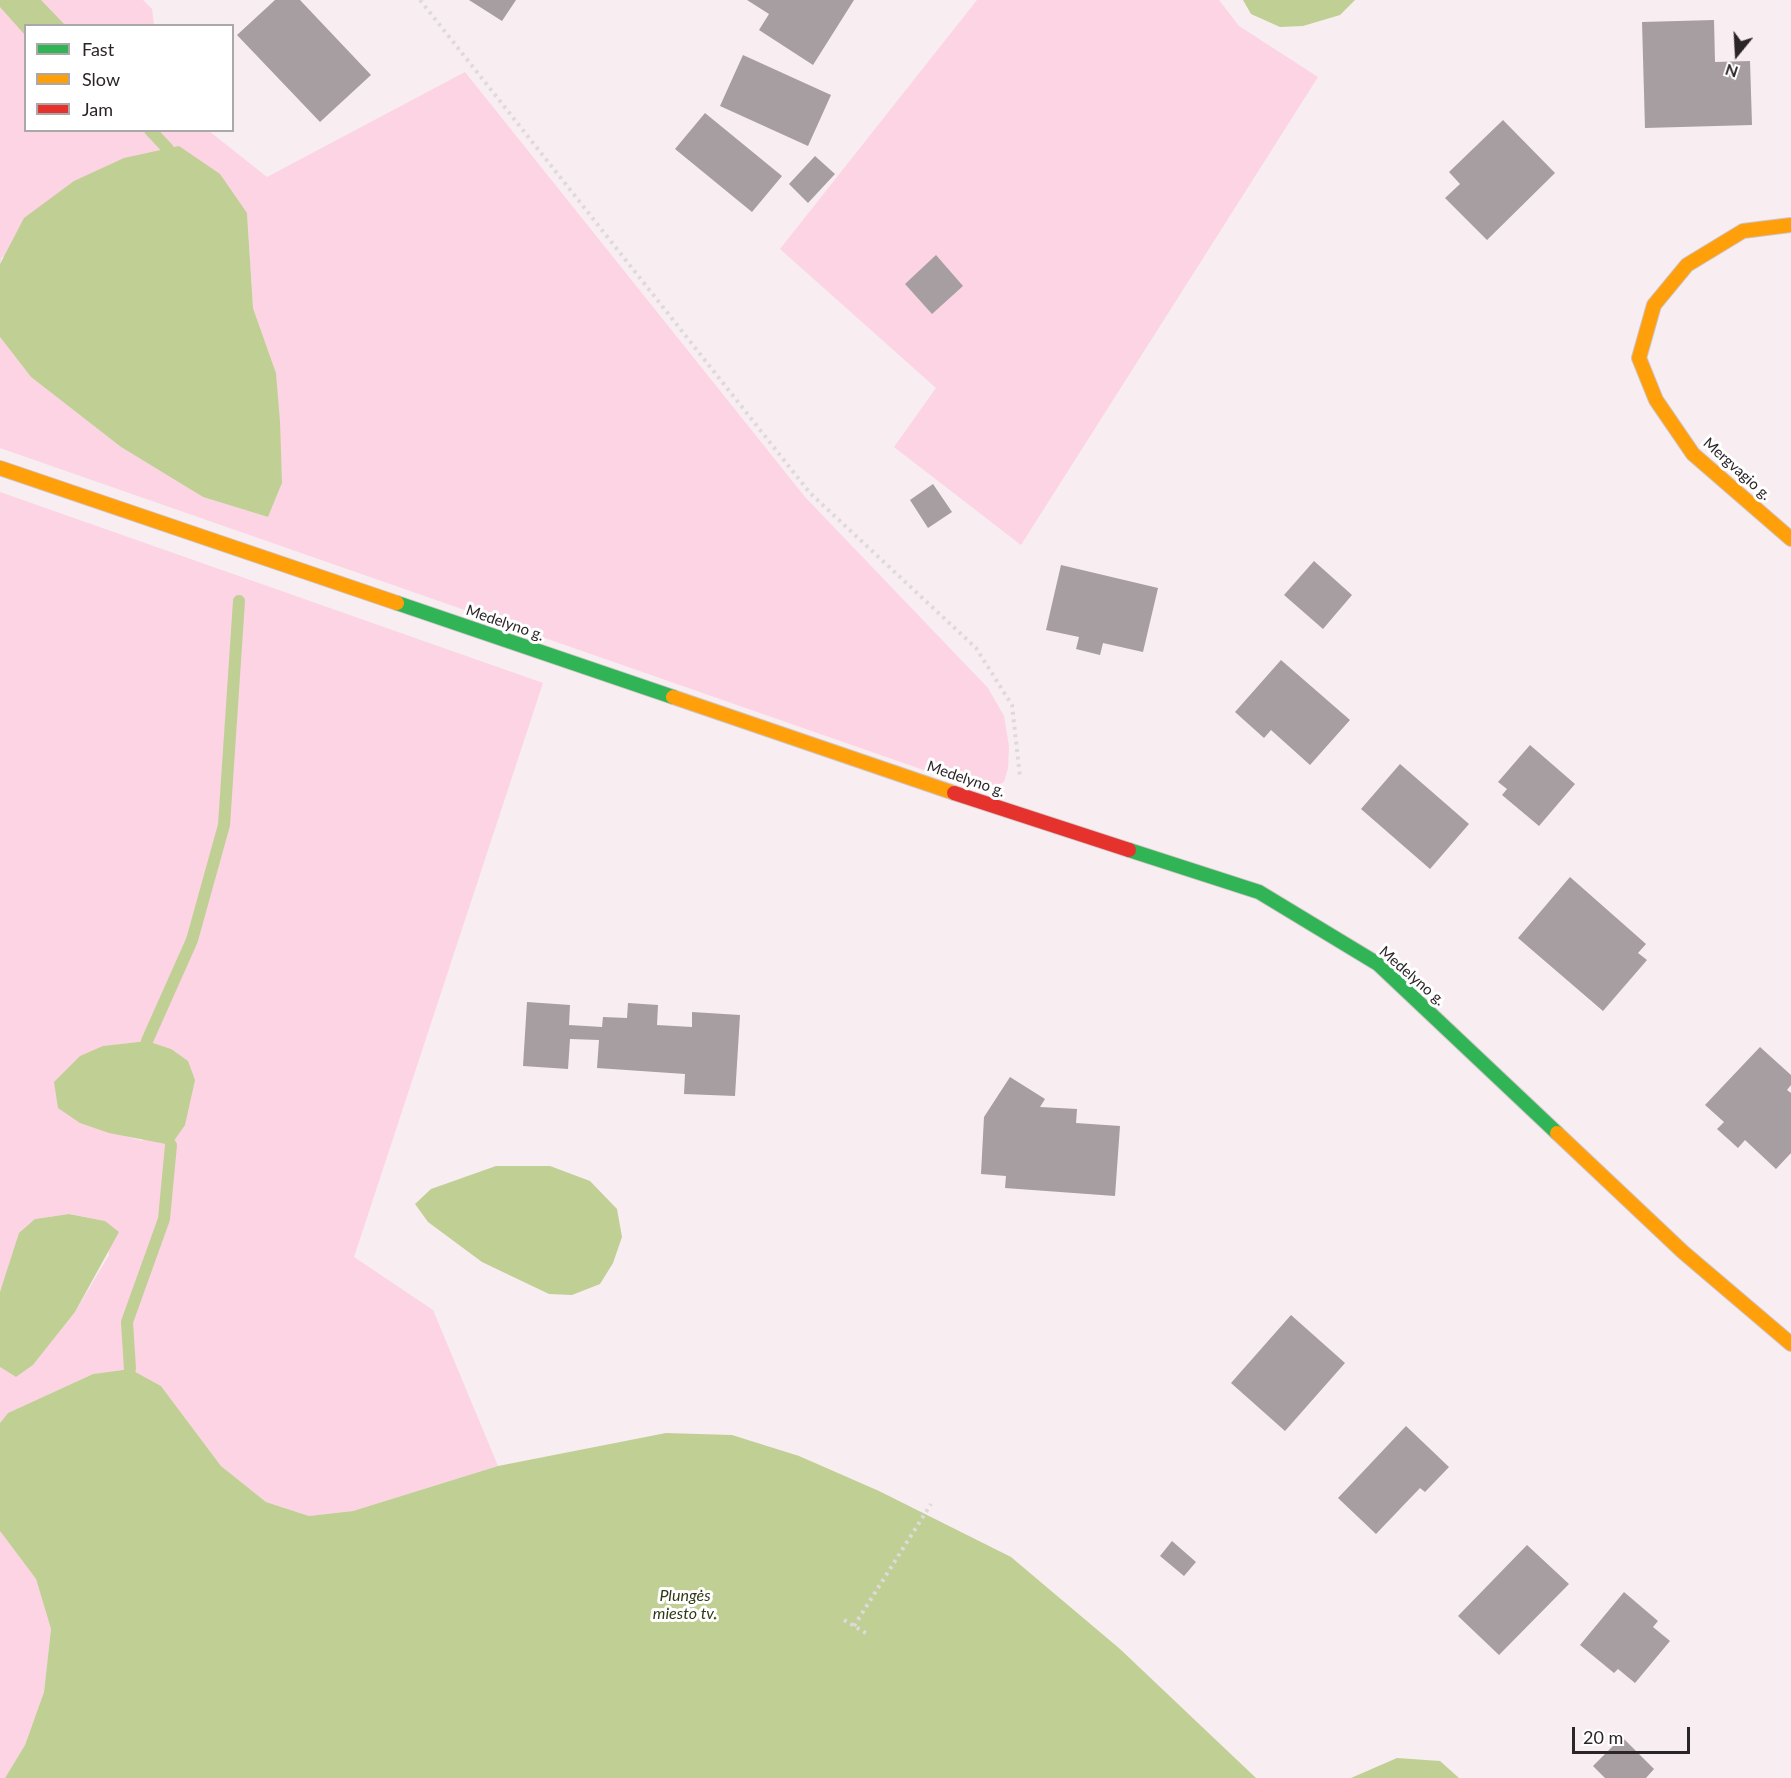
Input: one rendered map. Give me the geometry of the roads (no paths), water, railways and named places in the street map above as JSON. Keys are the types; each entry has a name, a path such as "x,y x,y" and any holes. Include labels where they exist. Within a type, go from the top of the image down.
{"street":[{"name":"Mergvagio g.","path":"1791,225 1743,231 1688,265 1654,305 1639,358 1656,400 1693,454 1791,539"},
{"name":"Medelyno g.","path":"0,468 1025,817 1259,892 1378,964 1683,1252 1791,1344"}],"water":[{"path":"0,0 41,0 64,24 24,24 24,34 0,7"},
{"path":"1243,0 1355,0 1340,15 1303,26 1280,27 1251,14"},
{"path":"179,146 220,174 247,213 253,308 276,373 280,422 282,483 268,517 203,497 121,447 31,377 0,337 0,264 24,218 74,181 124,158"},
{"path":"147,1041 171,1049 188,1061 195,1080 185,1125 171,1145 109,1133 80,1123 58,1108 54,1082 80,1056 103,1046"},
{"path":"496,1166 550,1166 590,1181 617,1209 622,1237 613,1263 600,1284 572,1295 549,1294 482,1262 428,1222 415,1204 431,1189"},
{"path":"69,1214 105,1221 119,1232 75,1312 33,1365 16,1377 0,1367 0,1292 19,1233 35,1219"},
{"name":"Plungės miesto tv.","path":"130,1369 161,1386 221,1466 266,1502 309,1516 353,1511 498,1466 666,1433 732,1435 799,1456 879,1491 1011,1557 1120,1649 1256,1778 5,1778 25,1745 44,1692 51,1629 36,1579 0,1531 0,1423 8,1413 93,1374"},
{"path":"1397,1758 1440,1761 1459,1778 1351,1778"}],"waterway":[{"path":"152,132 168,149"},
{"path":"147,1041 192,940 224,825 239,601"},
{"path":"130,1369 127,1322 164,1219 171,1145"}]}
